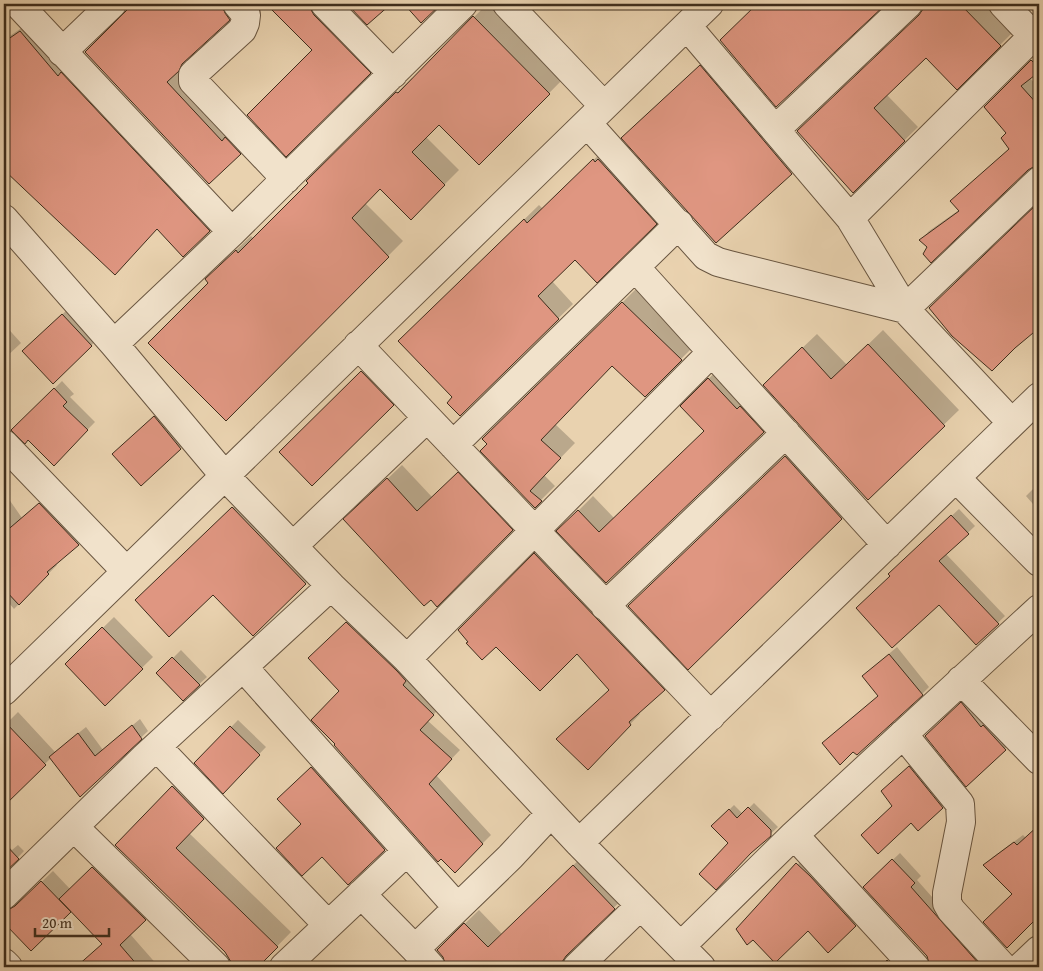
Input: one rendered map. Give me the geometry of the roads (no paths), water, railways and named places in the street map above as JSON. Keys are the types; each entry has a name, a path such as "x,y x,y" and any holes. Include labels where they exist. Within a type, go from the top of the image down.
{"street":[{"path":"4,12 12,4"},
{"path":"18,4 232,232"},
{"path":"62,52 112,4"},
{"path":"237,4 246,15 242,30 193,75 193,81 286,179"},
{"path":"325,4 393,74"},
{"path":"114,344 232,232 464,4"},
{"path":"507,4 706,256 718,262 905,309"},
{"path":"4,691 710,4"},
{"path":"776,129 908,4"},
{"path":"850,218 1036,39 1002,4"},
{"path":"687,26 850,218 905,309 1012,423"},
{"path":"905,309 1039,181"},
{"path":"4,219 114,344 224,475 331,586 407,659 551,813 701,967"},
{"path":"453,445 679,224"},
{"path":"635,267 887,545"},
{"path":"358,345 710,716"},
{"path":"407,659 712,352"},
{"path":"580,843 1039,397"},
{"path":"293,546 427,418"},
{"path":"605,606 786,433"},
{"path":"9,460 126,571"},
{"path":"956,478 1039,562"},
{"path":"4,895 156,747 331,586"},
{"path":"681,946 794,835 1039,610"},
{"path":"243,667 457,907"},
{"path":"961,680 1039,760"},
{"path":"903,734 960,804 961,822 947,903 951,910 1003,967"},
{"path":"156,747 328,925"},
{"path":"361,894 423,958 457,907 510,857 551,813"},
{"path":"74,827 216,967"},
{"path":"794,835 915,967"},
{"path":"284,967 407,851"},
{"path":"577,967 640,906"},
{"path":"1022,967 1039,950"},
{"path":"4,963 8,967"}]}
